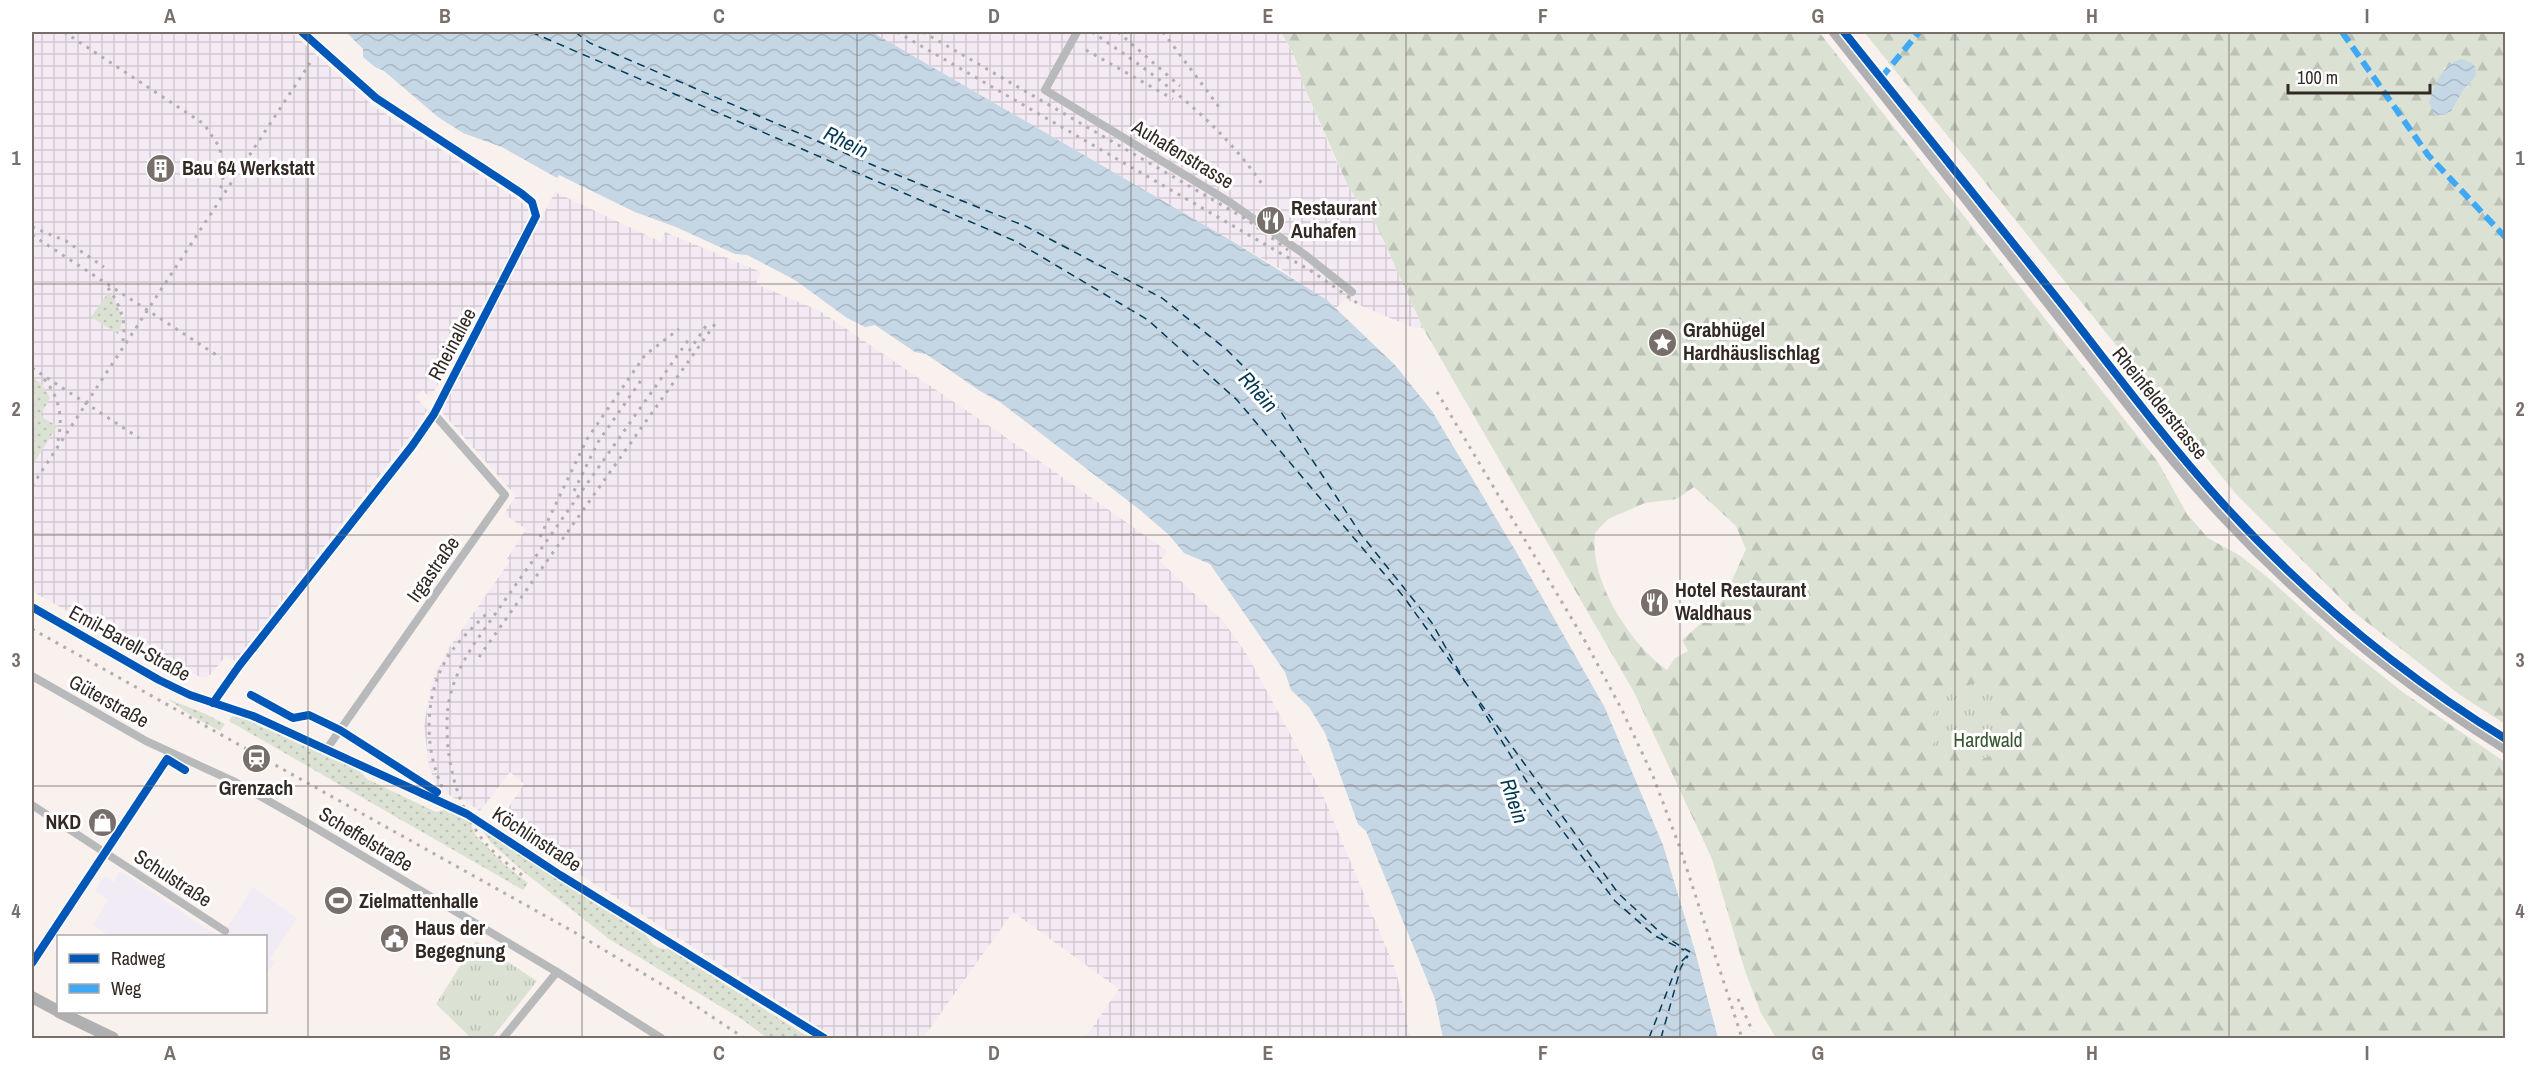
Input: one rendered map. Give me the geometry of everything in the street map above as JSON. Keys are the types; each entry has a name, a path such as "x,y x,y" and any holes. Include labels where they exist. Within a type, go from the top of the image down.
{"main road":[{"name":"Rheinfelderstrasse","path":"1835,32 2102,369 2223,516 2288,579 2362,645 2425,693 2505,747"},
{"name":"Rheinfelderstrasse","path":"1844,32 2151,420 2225,507 2298,580 2357,632 2441,696 2505,739"},
{"path":"32,997 57,1010"},
{"path":"63,1013 112,1038"}],"street":[{"name":"Auhafenstrasse","path":"1077,32 1045,90 1231,203 1305,254 1352,292"},
{"name":"Rheinallee","path":"213,703 239,666 434,414 534,224 536,216 535,208 521,193 376,98 316,45"},
{"name":"Irgastraße","path":"326,750 505,495 434,414"},
{"name":"Emil-Barell-Straße","path":"32,607 159,680 213,703"},
{"name":"Güterstraße","path":"32,676 171,754"},
{"name":"Köchlinstraße","path":"213,703 253,716 467,814 560,875 824,1038"},
{"path":"32,963 171,754"},
{"name":"Scheffelstraße","path":"171,754 235,782 304,821 557,972 662,1038"},
{"name":"Schulstraße","path":"32,805 225,932"},
{"path":"502,1038 557,972"}],"shaded area":[{"path":"32,32 291,32 372,105 519,200 530,210 527,226 432,395 428,396 423,390 416,397 427,410 418,426 235,661 226,656 206,677 200,677 176,664 154,660 32,591"},
{"path":"872,32 1281,32 1294,55 1305,89 1335,159 1361,205 1377,226 1423,328 1414,328 1345,299 1336,308 1284,271"},
{"path":"555,192 661,242 665,232 761,272 756,284 820,311 1167,551 1160,561 1223,621 1246,653 1321,791 1396,971 1410,1038 1085,1038 1119,989 1013,912 923,1038 835,1038 512,831 509,807 524,784 510,772 480,811 460,798 456,799 437,788 429,767 424,725 432,681 449,648 510,561 507,559 526,529 504,514 516,496 440,410"},
{"path":"120,871 216,935 108,935 93,925 108,900 95,891 104,876 113,882"},
{"path":"253,887 297,918 270,959 275,962 269,971 267,970 267,935 223,935"}],"green space":[{"name":"Hardwald","path":"1281,32 1819,32 2158,462 2187,514 2208,538 2239,555 2266,576 2337,640 2404,693 2505,762 2505,1038 1776,1038 1761,1013 1745,971 1712,859 1634,692 1423,328 1377,226 1349,188 1305,89 1294,55","holes":["1694,487 1736,526 1746,549 1724,598 1713,613 1682,640 1688,651 1675,658 1667,670 1639,644 1614,609 1598,570 1595,533 1608,519 1645,503 1677,499"]},
{"path":"1864,32 2505,32 2505,724 2460,695 2355,613 2235,493","holes":["2445,67 2470,84 2462,92 2429,102"]},
{"path":"108,293 120,312 121,323 118,334 91,317"},
{"path":"32,378 42,384 50,398 40,416 57,426 32,466"},
{"path":"1991,678 1997,689 1994,700 2014,740 1987,758 1935,747 1934,721 1938,705 1958,690"},
{"path":"168,699 225,724 220,731 193,717"},
{"path":"232,716 247,720 361,772 367,779 436,812 444,810 470,822 476,836 504,864 528,883 523,890 229,721"},
{"path":"481,828 646,935 655,946 669,949 810,1038 767,1038 743,1020 609,939 524,872 491,843"},
{"path":"476,941 537,981 492,1038 471,1038 436,1004"}],"water":[{"name":"Rhein","path":"346,32 872,32 1232,241 1327,300 1395,365 1432,411 1518,555 1605,708 1663,845 1718,1038 1443,1038 1435,999 1366,831 1358,824 1325,733 1309,707 1291,690 1285,672 1210,564 1184,553 1169,535 1140,510 1000,402 926,354 915,352 875,325 865,327 847,318 795,280 747,255 735,254 676,227 635,212 559,175 557,178 502,147 463,133 438,117 384,71 363,57 363,49"},
{"path":"2462,59 2472,63 2476,68 2475,77 2462,92 2451,111 2443,115 2434,115 2429,102 2437,82 2449,65"}],"ferry route":[{"path":"531,32 1015,241 1148,320 1237,400 1403,596 1618,893 1664,936 1690,952"},
{"path":"575,32 590,43 875,166 1025,226 1162,298 1227,350 1266,389 1360,533 1432,623 1465,682"},
{"path":"1479,704 1530,787 1615,901 1655,936 1684,950"},
{"path":"1649,1038 1677,966 1690,953"},
{"path":"1661,1038 1681,967 1688,956"}],"tunnel":[{"path":"302,32 317,45"}],"railway":[{"path":"64,32 204,124 220,148 223,178 220,194"},
{"path":"897,32 1313,272 1360,305"},
{"path":"923,32 1246,219 1288,250"},
{"path":"1092,32 1162,82 1206,119 1245,161 1262,184"},
{"path":"1118,32 1180,86"},
{"path":"1163,32 1219,107"},
{"path":"1086,50 1173,99"},
{"path":"32,486 310,63"},
{"path":"32,227 66,241 104,267"},
{"path":"32,235 221,358"},
{"path":"108,288 122,314 124,329 122,344"},
{"path":"479,657 717,321"},
{"path":"689,351 706,326"},
{"path":"540,537 587,439 645,355 679,329"},
{"path":"522,875 487,845 476,831 460,798 450,761 447,725 448,707 454,682 474,644 689,339"},
{"path":"32,368 139,438"},
{"path":"44,379 54,393 59,409 58,441"},
{"path":"574,491 598,442 642,379"},
{"path":"1437,392 1585,641 1621,708 1653,776 1680,848 1742,1038"},
{"path":"442,787 436,772 430,739 429,722 434,689 439,673 451,651 490,610"},
{"path":"32,629 574,932 681,996 744,1038"},
{"path":"1738,999 1753,1032"}],"marked path":[{"path":"1881,78 1919,32"},
{"path":"2342,32 2428,155 2506,238"}],"cycle path":[{"path":"213,703 239,666 412,446 434,414 536,216 532,202 521,193 376,98 302,32"},
{"path":"1844,32 2162,432 2224,505 2288,571 2357,632 2430,688 2506,739"},
{"path":"32,607 159,680 190,695 253,716 467,814 560,875 824,1038"},
{"path":"251,695 293,718 309,715 340,730 437,792"},
{"path":"32,963 167,759 185,770"}],"place":[{"name":"Bau 64 Werkstatt","path":"161,168"},
{"name":"Restaurant Auhafen","path":"1270,220"},
{"name":"Grabhügel Hardhäuslischlag","path":"1662,342"},
{"name":"Hotel Restaurant Waldhaus","path":"1654,602"},
{"name":"Grenzach","path":"256,758"},
{"name":"NKD","path":"102,822"},
{"name":"Zielmattenhalle","path":"338,901"},
{"name":"Haus der Begegnung","path":"394,939"}]}
